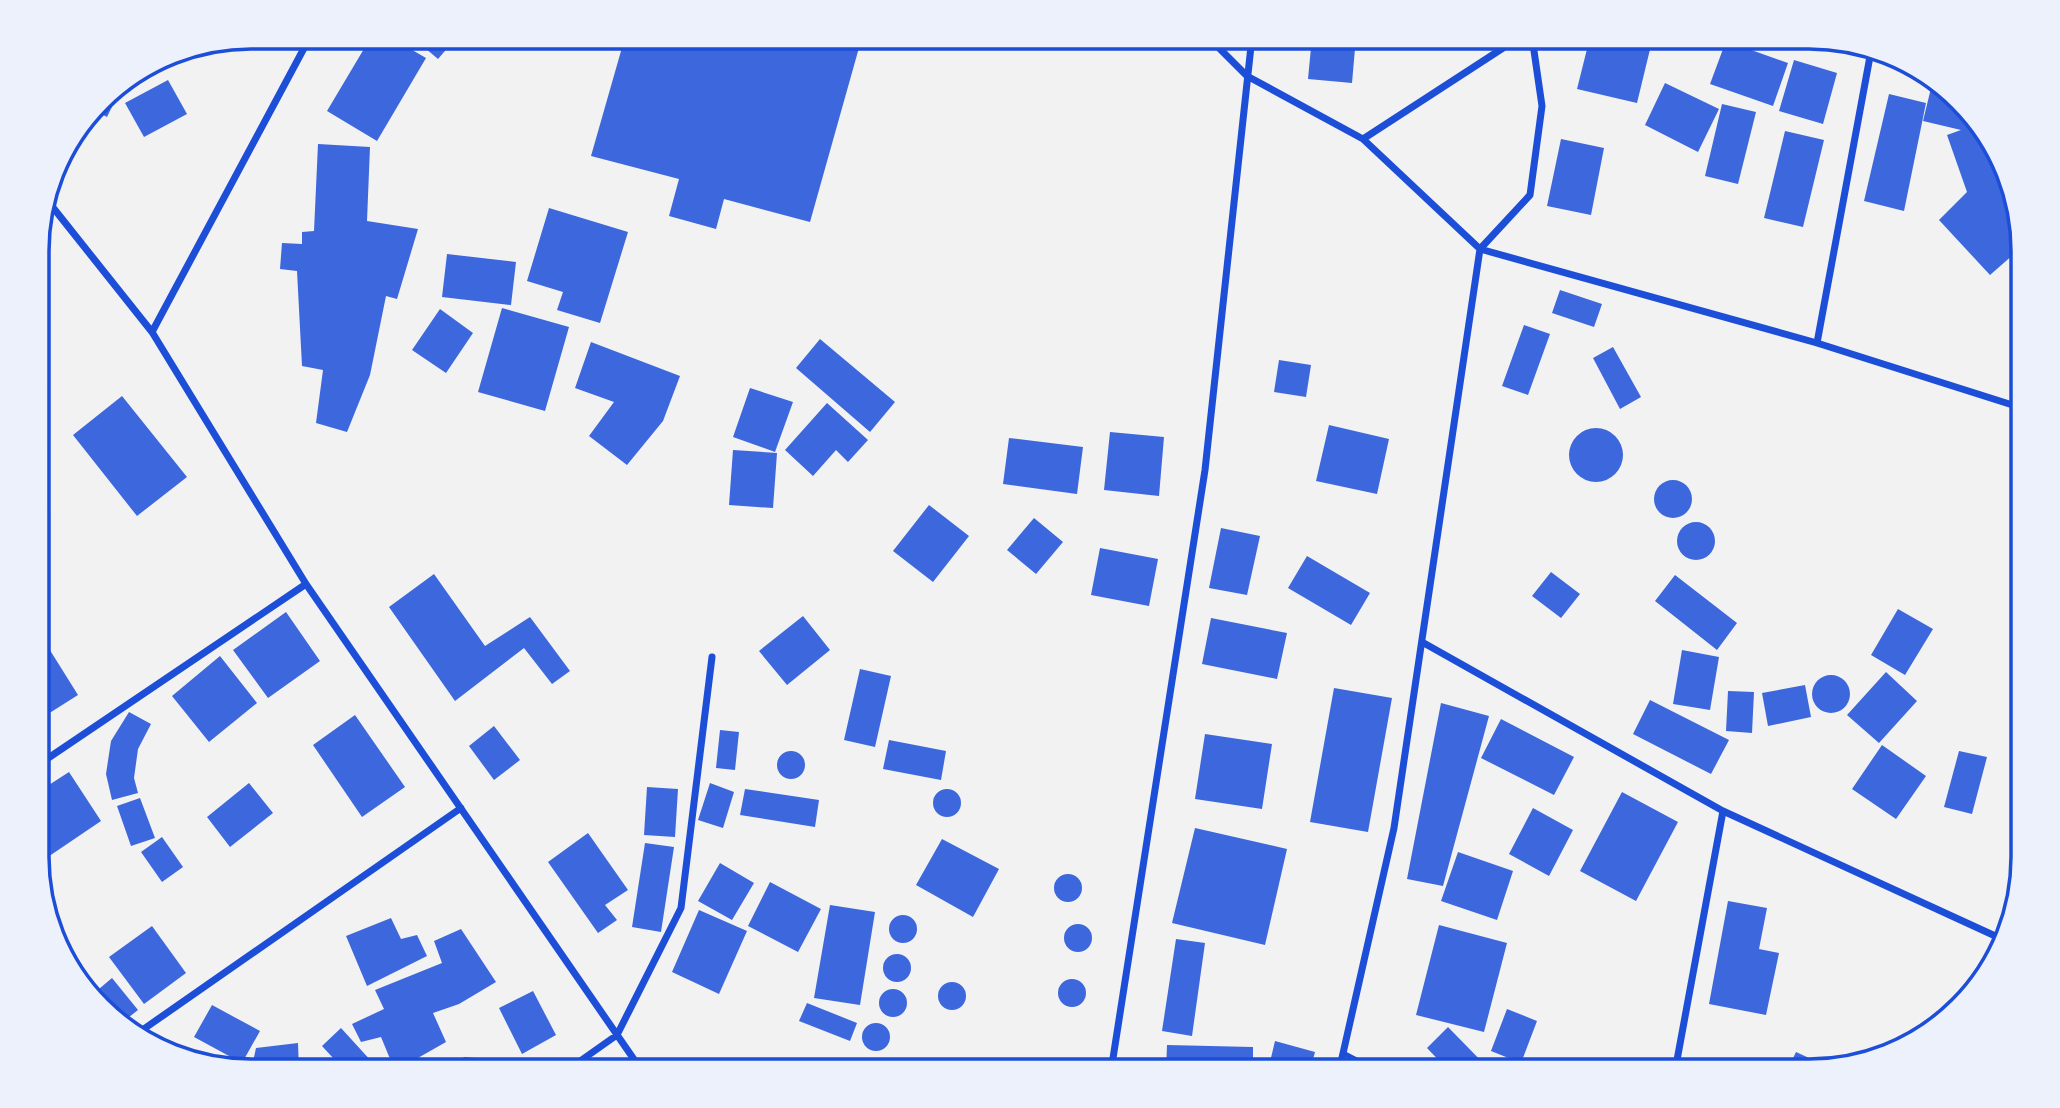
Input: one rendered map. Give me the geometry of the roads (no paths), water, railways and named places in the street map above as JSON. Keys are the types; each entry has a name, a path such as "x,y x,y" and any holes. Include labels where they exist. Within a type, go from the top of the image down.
{"street":[{"path":"152,332 304,49"},
{"path":"1220,49 1247,76 1363,139 1480,249 1817,343 2011,405"},
{"path":"1113,1059 1205,470 1250,49"},
{"path":"1363,139 1502,49"},
{"path":"1342,1059 1394,828 1480,249 1530,195 1542,106 1534,49"},
{"path":"1817,343 1870,59"},
{"path":"54,209 152,332 306,584 634,1059"},
{"path":"49,758 306,584"},
{"path":"1422,642 1723,811 1994,936"},
{"path":"583,1059 617,1035 681,908 712,657"},
{"path":"145,1028 461,808"},
{"path":"1677,1059 1723,811"}],"lane":[{"path":"1343,1053 1355,1059"}]}
